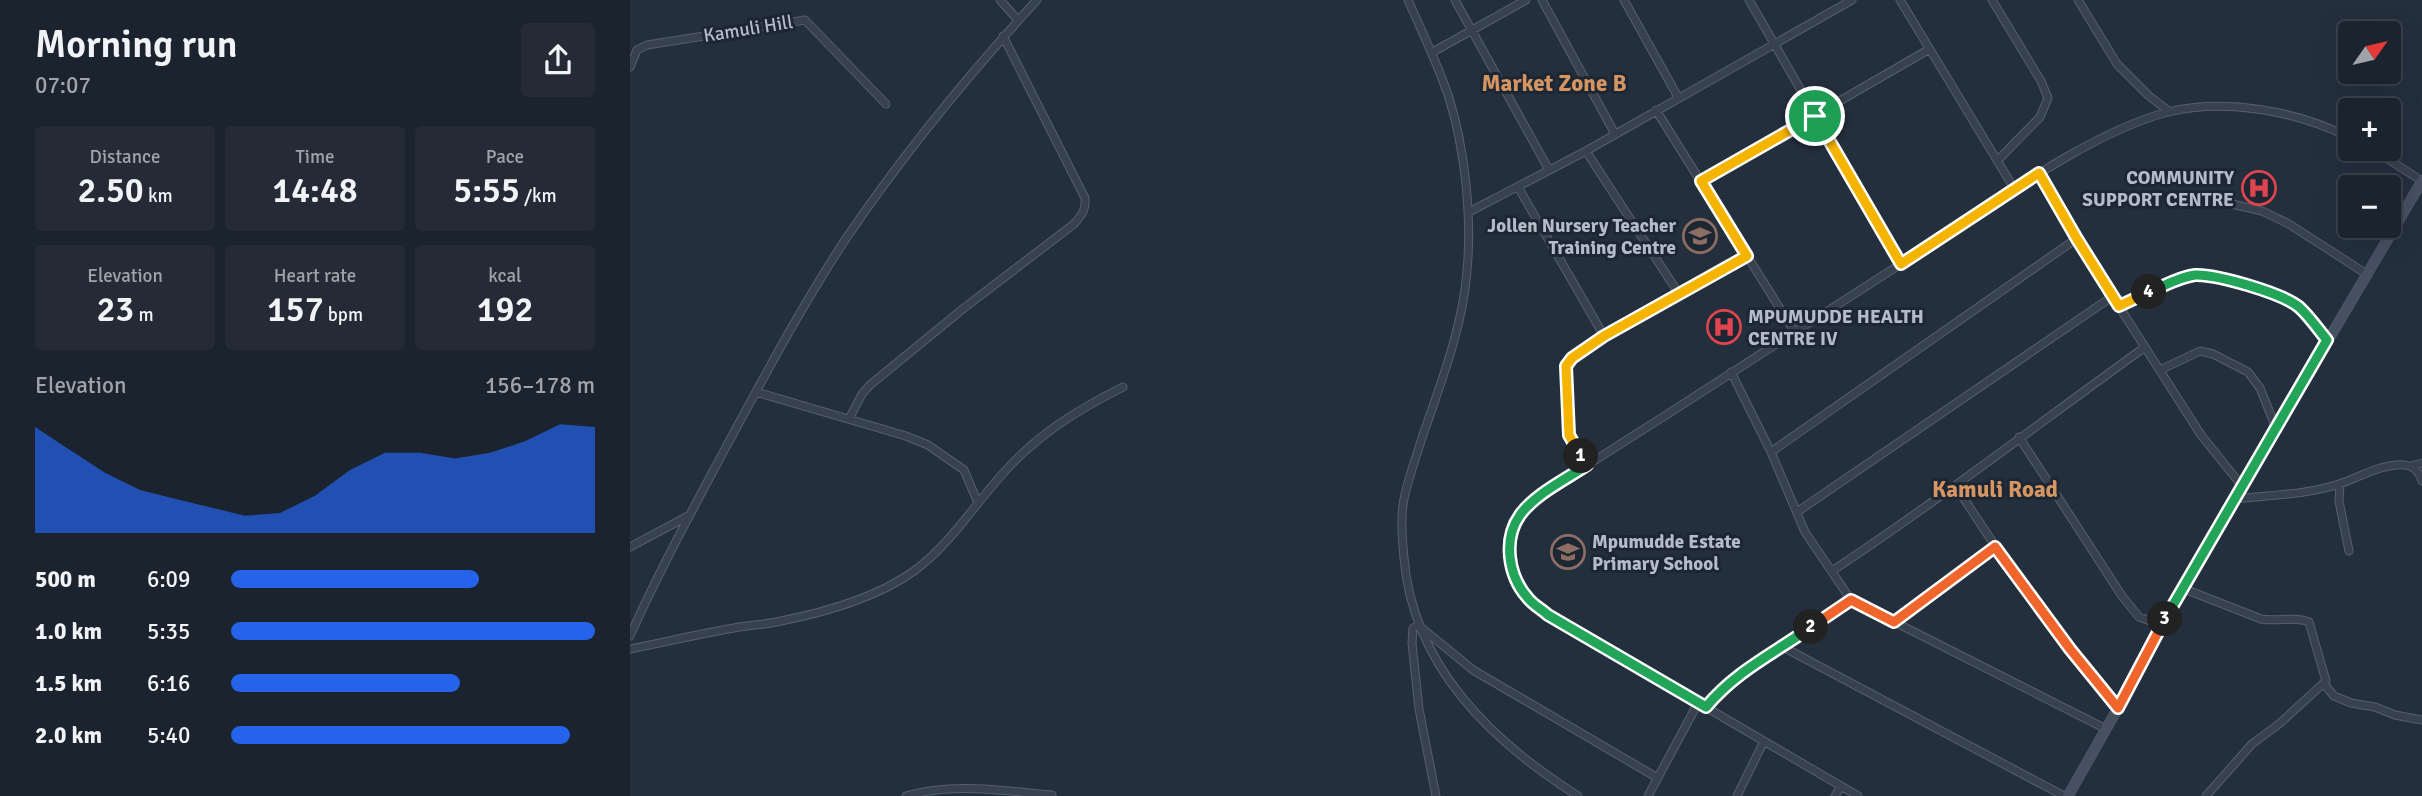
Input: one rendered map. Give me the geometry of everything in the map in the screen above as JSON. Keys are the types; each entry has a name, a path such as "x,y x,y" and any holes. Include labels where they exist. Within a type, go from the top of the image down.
{"main road":[{"path":"2066,796 2118,708 2182,588 2422,181"}],"street":[{"path":"1000,0 1018,20"},
{"path":"630,636 755,392 868,206 1003,36 1037,0"},
{"path":"1408,0 1450,101 1469,212 1467,271 1460,322 1404,497 1402,531 1405,568 1418,625 1454,687 1474,713 1514,751 1578,796"},
{"path":"1455,0 1549,170"},
{"path":"1431,53 1526,0"},
{"path":"1542,0 1615,134"},
{"path":"1623,0 1678,97"},
{"path":"1749,0 1901,264"},
{"path":"1469,212 1586,151 1852,0"},
{"path":"1900,0 2015,190"},
{"path":"1992,0 2041,81 2048,98 2040,117 1997,161"},
{"path":"2078,0 2117,64 2169,112"},
{"name":"Kamuli Hill","path":"630,68 637,50 647,45 805,20 886,104"},
{"path":"849,418 870,385 964,308 1074,224 1086,208 1085,198 1003,36"},
{"path":"1701,181 1928,50"},
{"path":"1858,796 1548,615 1527,598 1514,578 1510,556 1511,535 1520,514 1538,498 1587,465 2039,173 2111,133 2169,112 2237,107 2269,110 2302,118 2338,133"},
{"path":"1656,110 1794,331"},
{"path":"1586,151 1679,294"},
{"path":"2391,161 2422,181"},
{"path":"2039,173 2077,239 2201,435 2242,485"},
{"path":"1518,187 1604,336"},
{"path":"2232,204 2262,212 2289,224 2368,275"},
{"path":"1771,452 2077,239"},
{"path":"1587,465 1569,435 1566,366 1572,358 1604,336 1747,256"},
{"path":"2119,306 2182,278 2204,275 2235,281 2294,303 2327,340"},
{"path":"1797,512 2113,296"},
{"path":"1832,572 1956,486 2019,437 2145,347"},
{"path":"2160,370 2200,351 2225,360 2248,372 2255,379 2276,428"},
{"path":"1731,372 1771,452 1805,532 1851,600 2106,729"},
{"path":"630,649 734,628 775,623 837,607 898,582 926,562 1008,468 1046,433 1074,413 1123,387"},
{"path":"755,392 849,418 928,445 957,464 968,477 978,503"},
{"path":"2019,437 2122,596 2139,617 2162,625"},
{"path":"2236,499 2306,492 2340,484 2383,467 2422,463"},
{"path":"2411,466 2422,481"},
{"path":"2340,484 2339,501 2349,551"},
{"path":"1956,486 1995,547 2070,649 2118,708"},
{"path":"630,547 690,515"},
{"path":"1894,622 1995,547"},
{"path":"2182,588 2261,619 2300,619 2309,622 2325,677 2324,684 2252,744 2206,796"},
{"path":"1706,707 1729,681 1851,600"},
{"path":"1418,625 1473,670 1657,777"},
{"path":"1418,625 1413,628 1412,642 1419,709 1436,796"},
{"path":"1783,647 2066,796"},
{"path":"2324,684 2334,696 2351,703 2422,720"},
{"path":"1648,796 1698,702"},
{"path":"1737,796 1764,741"},
{"path":"1835,796 1841,786"},
{"path":"906,796 931,790 981,788 1052,795"}],"place":[{"name":"COMMUNITY SUPPORT CENTRE","path":"2259,188"},
{"name":"Jollen Nursery Teacher Training Centre","path":"1700,236"},
{"name":"MPUMUDDE HEALTH CENTRE IV","path":"1724,327"},
{"name":"Mpumudde Estate Primary School","path":"1568,552"}],"district":[{"name":"Market Zone B","path":"1554,83"},
{"name":"Kamuli Road","path":"1995,489"}],"route":[{"path":"1815,116 1901,264 2039,173 2119,306 2182,278 2204,275 2235,281 2294,303 2327,340 2182,588 2118,708 2070,649 1995,547 1894,622 1851,600 1729,681 1706,707 1548,615 1527,598 1514,578 1510,556 1511,535 1520,514 1538,498 1587,465 1569,435 1566,366 1572,358 1604,336 1747,256 1701,181 1815,116"}]}
